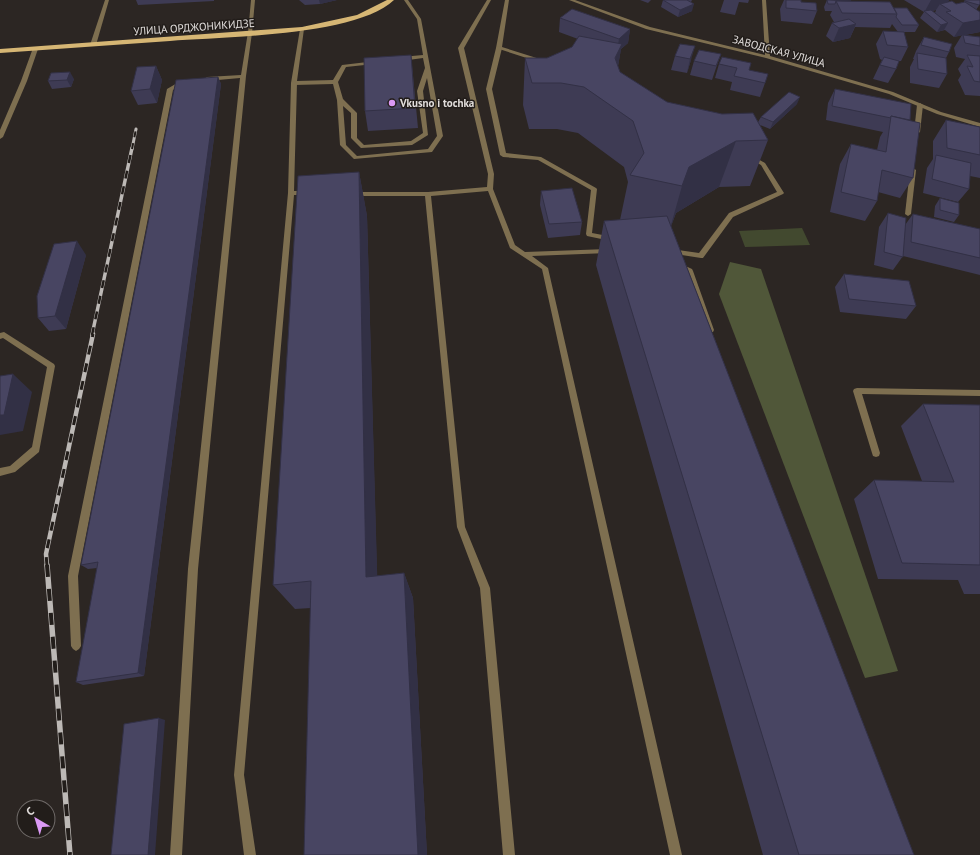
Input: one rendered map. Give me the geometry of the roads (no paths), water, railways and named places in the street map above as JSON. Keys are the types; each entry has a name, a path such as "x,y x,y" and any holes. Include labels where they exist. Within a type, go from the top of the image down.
{"main road":[{"name":"УЛИЦА ОРДЖОНИКИДЗЕ","path":"0,51 302,29 346,20 385,4 390,0"}],"street":[{"path":"93,45 108,0"},
{"path":"176,855 193,569 243,76 250,33 253,0"},
{"path":"381,62 344,66 335,82 340,100 343,145 356,158 430,151 440,136 419,19 406,0"},
{"path":"489,0 461,48 491,174 490,189 512,246 545,268 676,855"},
{"path":"507,0 490,89 503,155 539,158 594,189 589,234 616,240"},
{"name":"ЗАВОДСКАЯ УЛИЦА","path":"571,0 648,28 768,57 891,93 920,105 980,125"},
{"path":"764,0 768,57"},
{"path":"250,855 239,775 292,193 294,83 302,29"},
{"path":"499,48 544,62"},
{"path":"0,137 24,81 35,49"},
{"path":"396,60 426,56"},
{"path":"340,100 354,114 354,138 363,147 412,143 426,134 420,91 428,67"},
{"path":"76,646 73,576 170,89 182,81 243,76"},
{"path":"294,83 335,82"},
{"path":"917,136 920,105"},
{"path":"665,249 701,256 731,215 781,193 763,164 747,155"},
{"path":"908,214 914,160"},
{"path":"345,194 428,194 490,189"},
{"path":"292,193 314,194"},
{"path":"428,194 461,527 485,588 509,855"},
{"path":"524,254 619,250"},
{"path":"665,260 690,271 713,338"},
{"path":"0,336 4,335 51,366 36,449 12,469 0,472"},
{"path":"876,453 857,391 980,393"}],"railway":[{"path":"132,149 136,129"},
{"path":"92,335 132,148"},
{"path":"47,566 46,554 93,334"},
{"path":"47,565 70,855"}],"place":[{"name":"Vkusno i tochka","path":"392,103"}]}
